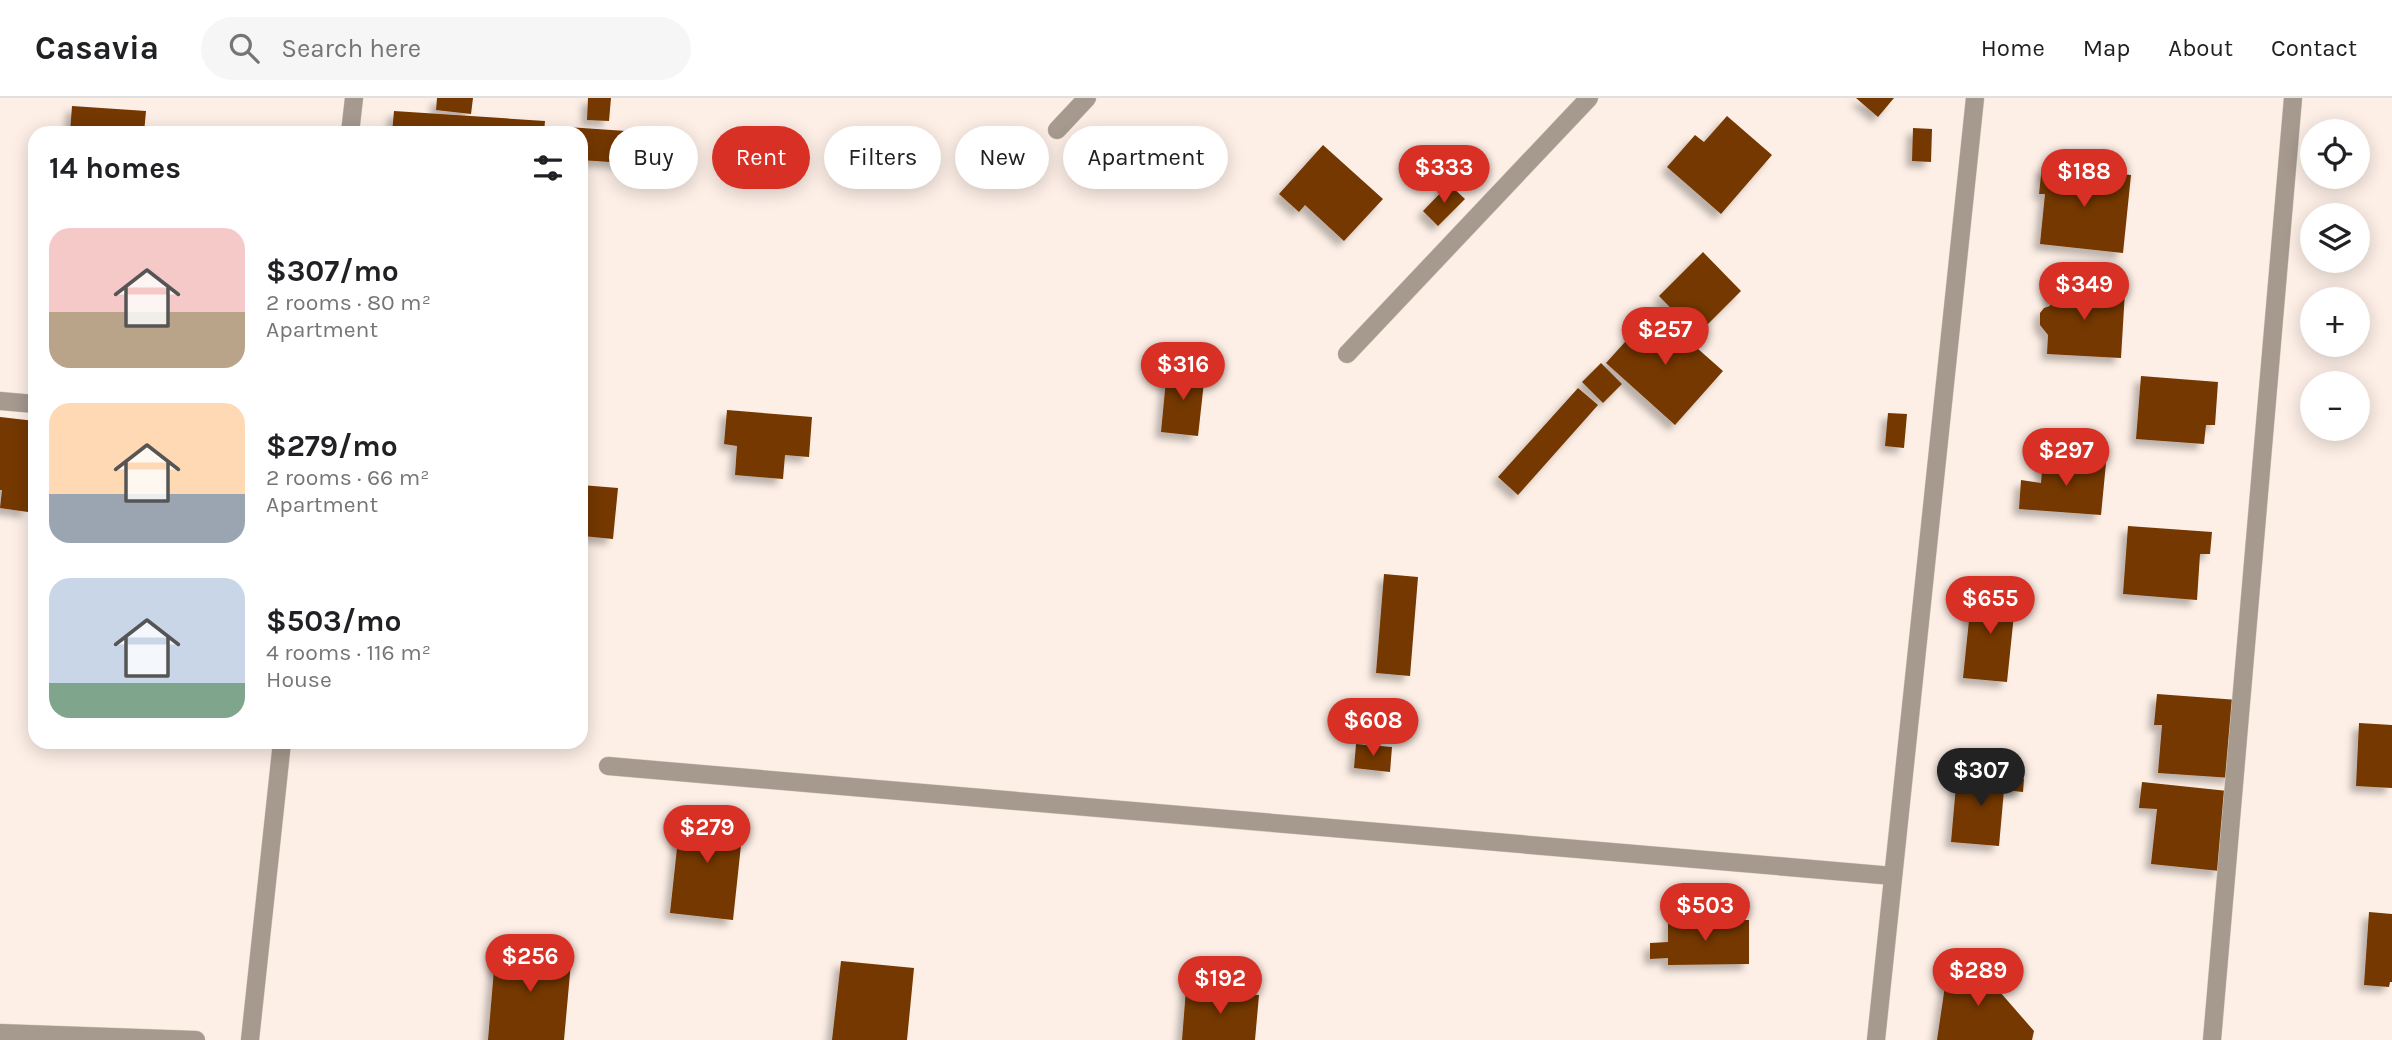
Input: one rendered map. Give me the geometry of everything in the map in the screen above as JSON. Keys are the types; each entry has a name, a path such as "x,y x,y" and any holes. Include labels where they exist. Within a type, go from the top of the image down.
{"street":[{"path":"351,126 354,98"},
{"path":"1058,130 1087,98"},
{"path":"1347,354 1589,98"},
{"path":"1876,1040 1975,98"},
{"path":"2212,1040 2293,98"},
{"path":"0,401 28,403"},
{"path":"250,1040 281,749"},
{"path":"608,766 1893,876"},
{"path":"0,1033 196,1040"}],"building":[{"path":"437,98 473,98 471,114 436,110"},
{"path":"588,98 611,98 609,121 587,120"},
{"path":"1856,98 1894,98 1878,117"},
{"path":"72,106 146,111 145,126 71,126"},
{"path":"394,111 545,121 545,126 393,126"},
{"path":"1727,116 1772,155 1721,214 1667,167 1695,135 1704,142"},
{"path":"588,128 609,130 609,162 588,160"},
{"path":"1913,128 1932,129 1931,162 1912,161"},
{"path":"1323,145 1383,199 1344,241 1305,205 1299,212 1279,194"},
{"path":"2042,166 2131,175 2123,253 2040,244 2045,194 2039,194"},
{"path":"1449,184 1465,199 1438,226 1423,211"},
{"path":"1703,252 1741,291 1697,335 1659,296"},
{"path":"2051,287 2125,291 2121,358 2047,354 2048,335 2040,325 2040,313 2050,306"},
{"path":"1654,310 1723,371 1675,425 1606,363"},
{"path":"1601,363 1622,384 1603,403 1582,382"},
{"path":"1167,369 1205,373 1198,436 1161,432"},
{"path":"2141,376 2218,382 2215,425 2206,425 2204,444 2136,439"},
{"path":"1578,388 1598,405 1518,495 1498,477"},
{"path":"727,410 812,417 809,457 785,455 783,479 735,475 737,446 724,444"},
{"path":"1888,413 1907,414 1904,448 1885,446"},
{"path":"0,417 28,420 28,512 0,508"},
{"path":"2043,458 2106,463 2101,515 2019,509 2021,480 2041,483"},
{"path":"588,486 618,488 613,539 588,536"},
{"path":"2128,526 2212,532 2210,554 2200,554 2197,600 2123,594"},
{"path":"1384,574 1418,577 1410,676 1376,673"},
{"path":"1972,591 2016,595 2007,682 1963,678"},
{"path":"2157,694 2238,700 2232,778 2158,773 2162,725 2154,725"},
{"path":"2359,723 2392,725 2392,788 2356,786"},
{"path":"1356,744 1392,747 1390,772 1354,768"},
{"path":"1957,774 2024,779 2023,792 2004,790 1999,846 1951,842"},
{"path":"2142,782 2228,791 2220,871 2151,864 2157,809 2139,808"},
{"path":"681,811 744,817 733,920 670,913"},
{"path":"2369,912 2392,914 2392,982 2389,987 2364,985"},
{"path":"1668,920 1749,920 1749,964 1668,965 1668,958 1650,959 1650,943 1668,942"},
{"path":"496,946 572,951 564,1040 488,1040"},
{"path":"1949,959 1973,961 2034,1031 2032,1040 1937,1040"},
{"path":"841,961 914,968 907,1040 832,1040"},
{"path":"1186,989 1259,995 1255,1040 1182,1040"}]}
